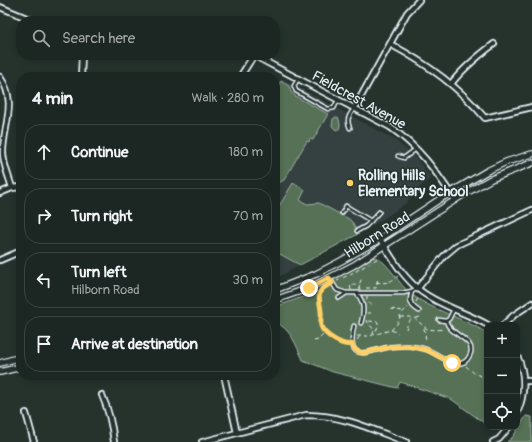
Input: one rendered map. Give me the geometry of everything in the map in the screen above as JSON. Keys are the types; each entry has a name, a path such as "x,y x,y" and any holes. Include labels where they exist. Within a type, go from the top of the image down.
{"street":[{"path":"354,109 407,14 420,0"},
{"path":"0,7 22,16"},
{"path":"390,44 426,64 451,84 485,118 532,107"},
{"path":"451,84 458,75 478,56 494,44"},
{"path":"81,72 82,60"},
{"path":"243,72 251,60"},
{"name":"Fieldcrest Avenue","path":"263,60 390,128 417,148 455,200"},
{"path":"0,77 8,95 8,120 3,141 3,154 12,188"},
{"name":"Hilborn Road","path":"280,288 316,274 380,239 450,193 487,171 506,162 532,154"},
{"name":"Hilborn Road","path":"280,298 332,281 354,265 455,200 491,179 532,163"},
{"path":"0,193 16,187"},
{"path":"417,289 444,256 457,245 532,210"},
{"path":"380,239 402,273 417,289 484,323"},
{"path":"0,260 16,253"},
{"path":"507,322 532,302"},
{"path":"518,358 524,381 520,405"},
{"path":"0,363 16,359"},
{"path":"0,372 16,368"},
{"path":"225,380 237,433"},
{"path":"524,381 532,381"},
{"path":"102,395 108,409 114,442"},
{"path":"26,413 32,428 34,442"},
{"path":"202,442 306,415 322,415 343,418 406,442"},
{"path":"493,442 499,439 506,430"}],"lane":[{"path":"298,79 294,86 296,91 328,109 332,109 338,100"},
{"path":"350,128 348,118 354,109"},
{"path":"398,156 404,158 417,148"},
{"path":"342,213 346,206 371,221"},
{"path":"357,231 366,226 379,212"},
{"path":"332,281 337,290 351,294 389,294 417,289"},
{"path":"412,291 410,296 412,305 421,311"},
{"path":"339,298 346,293"},
{"path":"357,293 363,304 361,323"},
{"path":"446,321 449,319 454,308"},
{"path":"439,320 446,321"},
{"path":"354,326 352,344 353,348 358,352 363,353 399,346 418,347 435,353 452,363 457,364 464,362 470,355 471,346 468,341 456,334 448,326 446,321"}],"path":[{"path":"360,336 352,344 348,345 341,344 326,333 321,325 322,311 319,294 322,289 332,281 338,281 345,278 380,257"},
{"path":"377,282 388,283 402,273"},
{"path":"360,290 359,285 362,278"},
{"path":"366,288 376,288 378,278"},
{"path":"351,294 350,285 359,285"},
{"path":"366,286 367,313 372,313"},
{"path":"352,335 372,335 391,330 397,324 403,311 416,301 422,292"},
{"path":"367,303 374,306"},
{"path":"391,309 403,311"},
{"path":"416,318 420,316 421,311"},
{"path":"400,317 416,318 424,327 436,330 448,326"},
{"path":"406,329 408,323 413,317"},
{"path":"366,321 378,333"},
{"path":"368,322 378,322 376,331"},
{"path":"424,327 424,336 426,340"},
{"path":"372,335 374,330"},
{"path":"391,330 398,333"},
{"path":"314,341 318,340 326,333"},
{"path":"464,362 474,373 484,378"}],"shaded area":[{"name":"Rolling Hills Elementary School","path":"283,79 395,140 415,157 431,178 419,188 406,203 382,220 280,276 280,83"}],"green space":[{"path":"281,81 289,86 291,92 295,96 328,114 313,140 310,139 309,142 307,141 284,180 280,182"},
{"path":"336,117 339,119 340,125 339,129 336,130 332,126 333,119"},
{"path":"293,183 305,190 300,200 307,204 319,203 349,219 353,223 358,234 300,265 280,254 280,205"},
{"path":"376,257 386,265 412,295 430,306 484,331 484,423 451,399 400,382 397,388 333,372 303,360 289,333 280,324 280,305 319,291 323,285"},
{"path":"526,416 532,417 532,442 507,442 512,438 517,430 520,430 520,425"}],"place":[{"name":"Rolling Hills Elementary School","path":"350,183"}],"route":[{"path":"309,288 329,278 332,283 324,286 319,294 319,302 322,311 321,325 326,333 341,344 352,344 353,348 358,352 363,353 399,346 418,347 435,353 452,363"}]}
